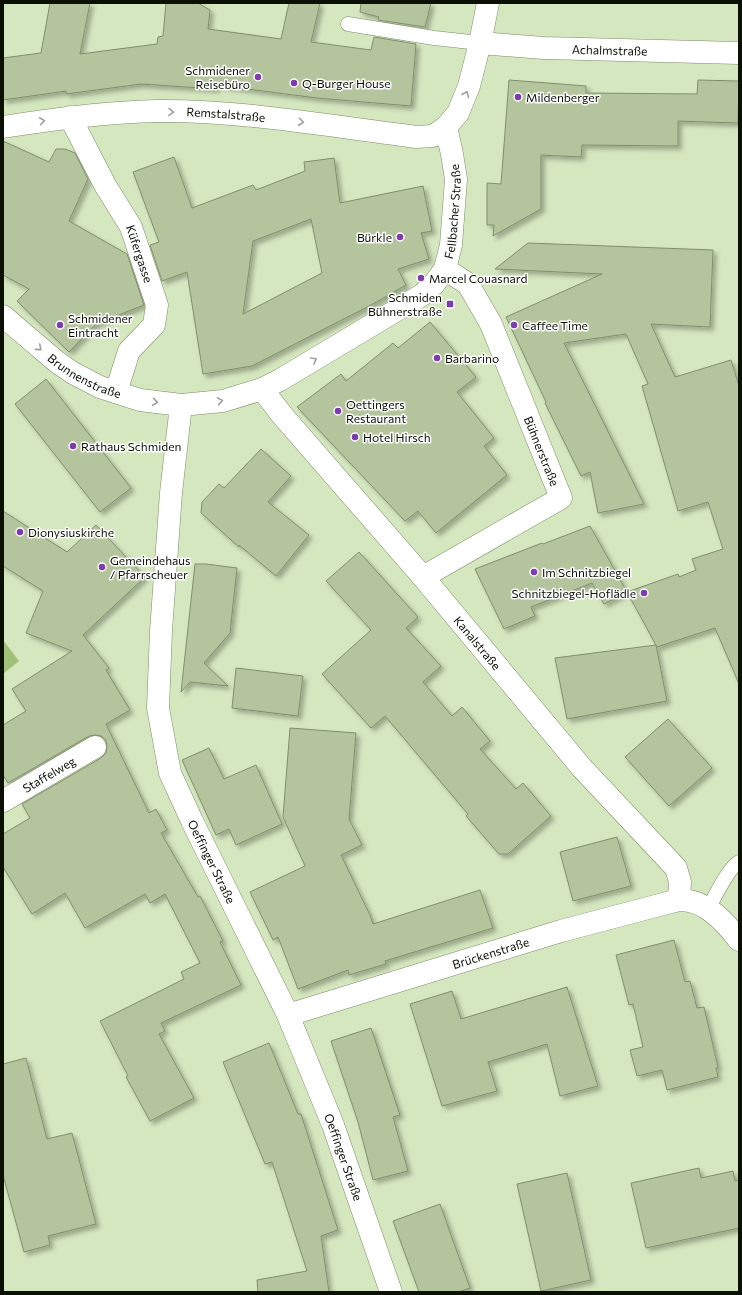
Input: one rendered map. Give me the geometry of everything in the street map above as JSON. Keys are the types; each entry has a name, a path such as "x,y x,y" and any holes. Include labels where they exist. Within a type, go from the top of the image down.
{"street":[{"path":"446,127 458,113 469,86 480,44 488,3"},
{"name":"Achalmstraße","path":"480,44 552,49 739,53"},
{"name":"Remstalstraße","path":"3,127 70,117 157,111 241,114 416,137 433,136 446,127"},
{"name":"Küfergasse","path":"70,117 105,185 131,227 158,305 154,325 129,351 116,392"},
{"name":"Fellbacher Straße","path":"181,406 223,401 262,389 287,376 422,295 434,284 445,269 452,245 456,179 454,159 446,127"},
{"name":"Bühnerstraße","path":"423,577 561,498 491,324 468,284 445,269"},
{"name":"Brunnenstraße","path":"3,316 57,362 100,387 140,400 181,406"},
{"name":"Kanalstraße","path":"262,389 282,415 423,577 582,768 676,868 680,882 694,904"},
{"name":"Oeffinger Straße","path":"181,406 170,493 161,631 158,708 170,773 195,828 288,1015 333,1125 391,1292"},
{"name":"Staffelweg","path":"3,801 95,747"},
{"name":"Brückenstraße","path":"288,1015 560,931 667,903 694,904"},
{"path":"694,904 727,926 739,940"}],"lane":[{"path":"348,24 480,44"},
{"path":"694,904 729,872 736,863 739,862"}],"green space":[{"path":"3,640 19,661 3,674"}],"building":[{"path":"50,3 90,3 80,54 157,44 158,37 163,36 166,3 198,3 210,10 208,29 281,39 289,3 320,3 311,42 371,50 374,37 416,44 411,106 317,98 216,85 216,89 141,84 66,94 66,91 3,100 3,58 41,53"},
{"path":"361,3 431,3 425,27 378,20 379,17 360,12"},
{"path":"509,80 586,86 586,93 697,94 698,80 739,81 738,123 678,121 678,146 582,145 581,157 541,155 541,209 493,236 494,225 487,225 487,183 501,184"},
{"path":"3,141 49,162 56,149 65,149 75,153 88,179 69,221 127,254 144,305 96,324 69,352 17,301 29,289 3,275"},
{"path":"174,157 192,208 253,185 256,190 305,171 304,162 334,158 340,203 423,186 432,231 421,233 429,259 398,269 406,285 371,305 252,366 203,374 187,272 162,281 150,245 159,242 133,172","holes":["311,219 322,273 243,314 253,241"]},
{"path":"528,243 713,250 710,327 651,324 675,377 731,360 739,386 739,684 715,628 657,647 627,592 678,574 679,577 696,570 692,559 723,549 708,502 678,511 642,386 648,384 626,334 564,343 644,504 598,513 590,472 581,476 545,403 546,402 506,317 602,274 495,269"},
{"path":"430,322 476,377 457,392 494,438 484,446 507,475 436,533 418,511 405,521 297,407 341,374 346,381 393,343 398,348"},
{"name":"Rathaus Schmiden","path":"46,379 131,488 100,512 15,404"},
{"path":"261,449 291,476 268,502 309,535 276,576 239,545 239,547 201,513 202,502 219,484 224,488"},
{"path":"3,511 67,552 96,525 145,577 83,635 109,668 106,670 130,710 106,724 149,813 156,809 167,830 161,833 198,897 200,896 223,941 220,942 241,985 161,1023 165,1031 159,1034 194,1098 150,1121 126,1077 128,1076 100,1021 184,979 181,972 200,963 165,894 150,903 145,894 85,928 65,893 32,914 3,867 3,834 30,818 22,804 101,758 106,753 107,747 106,740 101,736 89,736 8,783 3,775 3,725 26,711 12,689 72,651 26,633 43,591 3,566"},
{"path":"590,526 627,592 604,604 592,583 531,607 535,616 504,629 475,569"},
{"path":"359,552 418,617 406,628 441,666 423,682 452,716 462,707 490,741 480,749 516,789 523,783 551,816 508,854 499,854 466,816 468,814 385,716 371,728 322,674 371,630 326,581"},
{"path":"195,564 237,568 230,633 204,663 228,686 190,682 181,692"},
{"path":"656,645 667,701 567,719 555,658"},
{"path":"236,668 303,676 298,716 232,708"},
{"path":"668,719 712,768 669,806 625,757"},
{"path":"290,728 356,733 349,819 362,845 341,855 373,924 480,890 493,928 385,961 386,964 349,975 348,970 298,989 278,937 273,940 250,892 305,866 283,817"},
{"path":"209,748 224,779 256,765 282,824 236,845 229,829 216,835 182,760"},
{"path":"617,837 631,886 573,901 560,852"},
{"path":"674,940 685,982 690,981 697,1008 704,1007 718,1067 716,1068 718,1077 667,1090 662,1070 637,1076 630,1050 643,1047 633,1004 629,1005 616,955"},
{"path":"567,987 598,1086 560,1096 547,1044 488,1062 497,1091 442,1106 410,1004 452,991 461,1019"},
{"path":"371,1028 400,1115 393,1117 408,1171 373,1180 358,1122 331,1041"},
{"path":"269,1043 298,1114 301,1114 338,1230 321,1236 329,1292 258,1292 257,1280 307,1271 272,1162 265,1164 223,1062"},
{"path":"26,1058 47,1139 72,1133 96,1224 48,1236 50,1245 24,1252 3,1175 3,1064"},
{"path":"699,1168 701,1178 733,1171 735,1181 739,1180 739,1228 646,1248 631,1183"},
{"path":"567,1173 591,1280 541,1291 517,1184"},
{"path":"440,1204 470,1288 458,1292 419,1292 393,1221"}],"place":[{"name":"Schmidener Reisebüro","path":"258,77"},
{"name":"Q-Burger House","path":"294,83"},
{"name":"Mildenberger","path":"518,97"},
{"name":"Bürkle","path":"400,237"},
{"name":"Marcel Couasnard","path":"421,278"},
{"name":"Schmiden Bühnerstraße","path":"450,304"},
{"name":"Schmidener Eintracht","path":"60,325"},
{"name":"Caffee Time","path":"514,325"},
{"name":"Barbarino","path":"437,358"},
{"name":"Oettingers Restaurant","path":"338,411"},
{"name":"Hotel Hirsch","path":"355,437"},
{"name":"Rathaus Schmiden","path":"73,446"},
{"name":"Dionysiuskirche","path":"20,532"},
{"name":"Gemeindehaus / Pfarrscheuer","path":"102,567"},
{"name":"Im Schnitzbiegel","path":"534,572"},
{"name":"Schnitzbiegel-Hoflädle","path":"644,593"}]}
